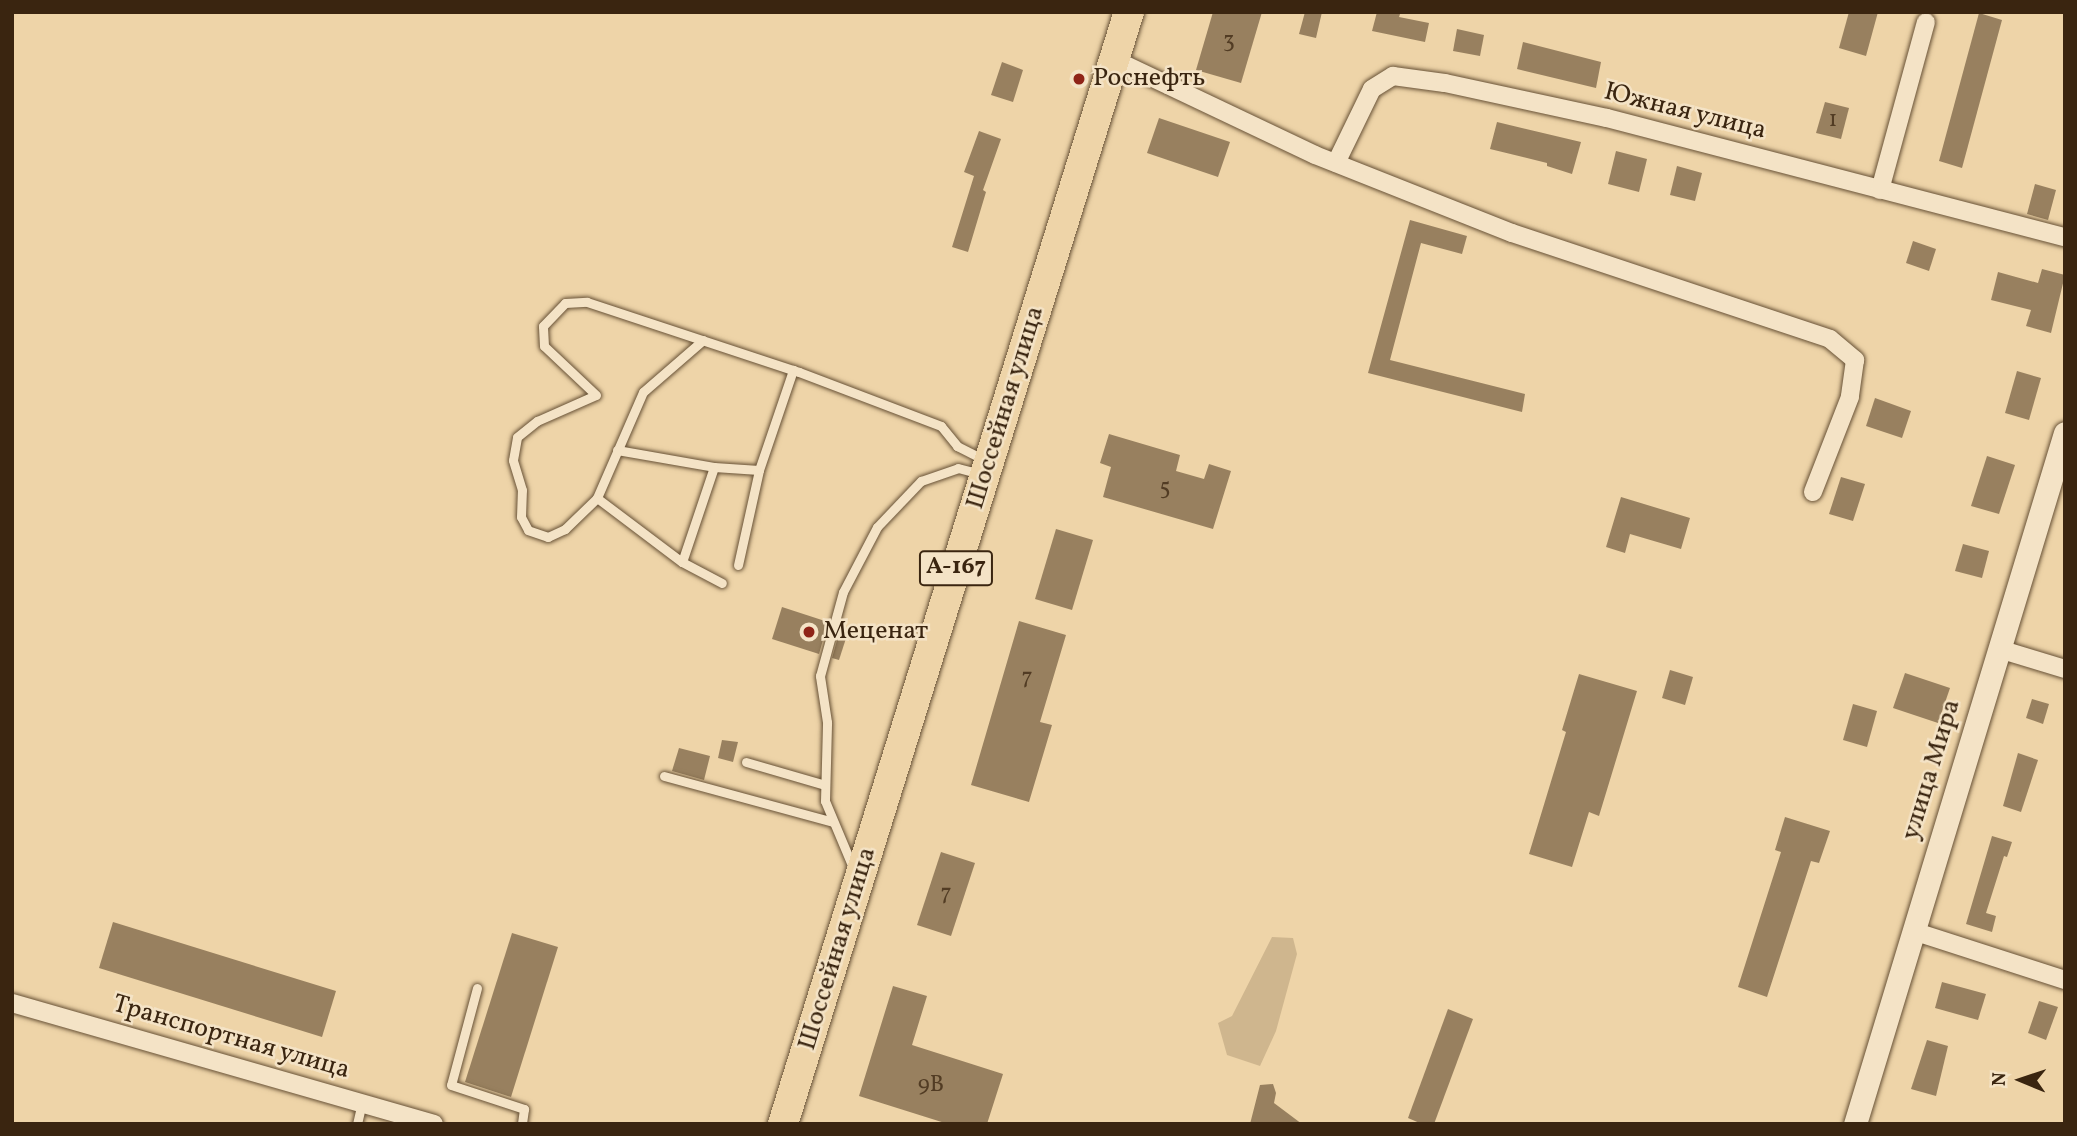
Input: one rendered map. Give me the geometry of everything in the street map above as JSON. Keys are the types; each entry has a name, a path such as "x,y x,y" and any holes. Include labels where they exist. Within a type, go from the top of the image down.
{"highway":[{"name":"Шоссейная улица","path":"783,1124 1129,12"}],"street":[{"path":"1880,190 1926,22"},
{"path":"1115,60 1336,163 1512,233 1830,339 1855,360 1850,397 1813,492"},
{"name":"Южная улица","path":"1336,163 1372,89 1393,76 1445,83 1607,118 2065,237"},
{"name":"улица Мира","path":"1855,1124 1999,649 2058,478 2065,433"},
{"path":"1999,649 2065,669"},
{"path":"1913,931 2065,980"},
{"name":"Транспортная улица","path":"12,1003 434,1124"}],"lane":[{"path":"703,340 643,392 597,498 565,529 548,537 528,530 521,517 522,490 513,460 517,437 537,421 596,395 544,346 543,326 565,303 587,302 703,340 793,370 941,426 957,446 987,468"},
{"path":"738,565 759,470 793,370"},
{"path":"617,450 713,467 759,470"},
{"path":"682,562 713,467"},
{"path":"859,881 825,801 827,722 820,676 849,582 877,527 921,481 958,468 987,468"},
{"path":"597,498 682,562 722,583"},
{"path":"747,762 825,785"},
{"path":"664,776 833,822"},
{"path":"477,988 450,1085 524,1109 522,1124"},
{"path":"357,1124 362,1103"}],"shaded area":[{"path":"1272,937 1293,938 1297,954 1276,1031 1260,1066 1227,1055 1218,1023 1232,1016"}],"building":[{"path":"1213,12 1262,12 1241,83 1196,70"},
{"path":"1305,12 1322,12 1316,38 1299,34"},
{"path":"1377,12 1393,12 1400,14 1399,17 1429,23 1425,42 1372,31"},
{"path":"1849,12 1878,12 1866,56 1839,48"},
{"path":"1979,13 2002,20 1962,168 1939,161"},
{"path":"1457,29 1484,35 1480,56 1453,51"},
{"path":"1523,42 1601,62 1596,88 1517,69"},
{"path":"1002,62 1023,70 1013,102 991,95"},
{"path":"1825,102 1849,108 1841,139 1816,133"},
{"path":"1159,118 1230,142 1218,177 1147,153"},
{"path":"1497,122 1581,142 1572,174 1547,166 1547,163 1490,149"},
{"path":"979,131 1001,139 983,190 986,192 968,252 952,247 974,176 964,172"},
{"path":"1616,151 1647,159 1639,192 1608,184"},
{"path":"1677,166 1702,173 1695,201 1670,195"},
{"path":"2035,184 2056,190 2048,220 2027,214"},
{"path":"1410,220 1467,236 1462,254 1421,243 1390,360 1525,394 1522,412 1368,373"},
{"path":"1913,241 1936,249 1929,271 1906,263"},
{"path":"2042,269 2065,275 2051,333 2026,326 2031,310 1991,300 1998,272 2038,283"},
{"path":"2017,371 2041,378 2029,420 2005,413"},
{"path":"1875,398 1911,411 1902,438 1866,426"},
{"path":"1109,434 1180,455 1176,471 1204,479 1209,464 1231,471 1213,529 1103,497 1111,467 1100,463"},
{"path":"1987,456 2015,465 1999,514 1971,506"},
{"path":"1841,477 1865,484 1853,521 1829,514"},
{"path":"1621,497 1690,518 1681,549 1630,534 1625,553 1606,547"},
{"path":"1056,529 1093,540 1072,610 1035,599"},
{"path":"1963,544 1989,551 1982,578 1955,571"},
{"path":"782,607 828,622 819,654 772,639"},
{"path":"1019,621 1066,635 1040,722 1052,725 1029,802 971,785"},
{"path":"841,626 849,629 839,660 832,658"},
{"path":"1670,670 1693,677 1685,705 1662,698"},
{"path":"1905,673 1950,688 1938,723 1893,708"},
{"path":"1579,674 1637,691 1599,816 1589,812 1572,867 1529,854 1566,732 1562,730"},
{"path":"2032,699 2049,704 2043,724 2026,718"},
{"path":"1853,704 1877,711 1867,747 1843,740"},
{"path":"722,740 738,742 733,762 718,758"},
{"path":"679,748 710,756 704,780 672,771"},
{"path":"2018,753 2038,760 2021,812 2003,806"},
{"path":"1785,817 1830,831 1819,863 1811,861 1767,997 1738,987 1781,852 1775,850"},
{"path":"1992,836 2012,842 2007,857 2004,856 1986,913 1996,916 1992,932 1966,924"},
{"path":"941,852 975,863 951,936 917,925"},
{"path":"113,922 336,991 322,1037 99,968"},
{"path":"512,933 558,947 511,1097 465,1082"},
{"path":"1942,982 1986,994 1978,1020 1935,1008"},
{"path":"893,986 927,996 912,1045 1003,1074 987,1124 948,1124 859,1096"},
{"path":"2039,1001 2058,1007 2046,1040 2028,1033"},
{"path":"1448,1009 1473,1019 1434,1124 1422,1124 1408,1118"},
{"path":"1927,1040 1948,1046 1936,1096 1911,1089"},
{"path":"1273,1084 1276,1093 1274,1103 1302,1124 1250,1124 1260,1085"}],"place":[{"name":"Роснефть","path":"1079,79"},
{"name":"Меценат","path":"809,632"}]}
